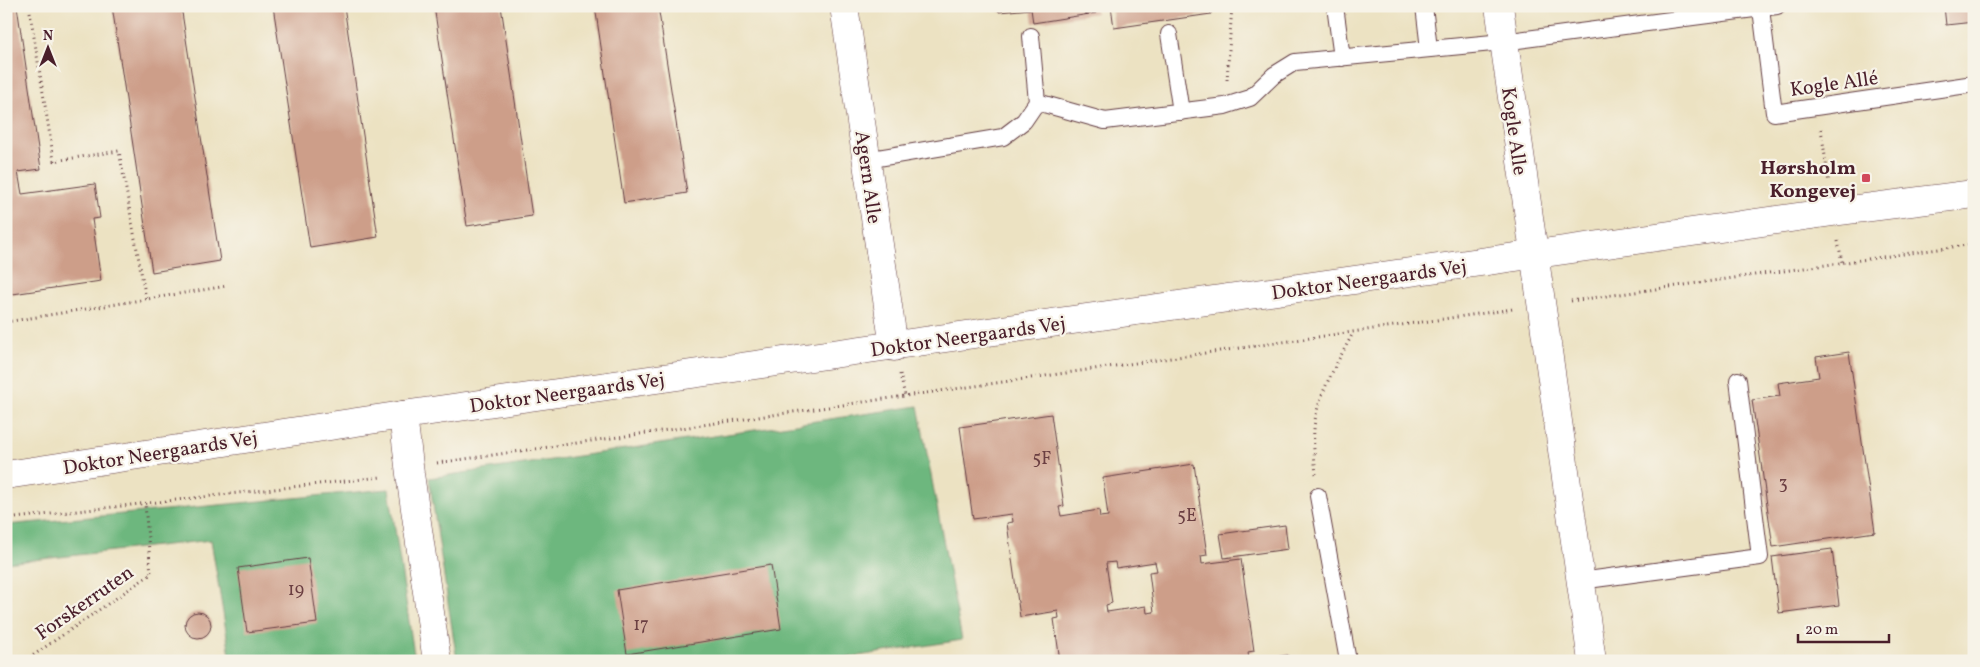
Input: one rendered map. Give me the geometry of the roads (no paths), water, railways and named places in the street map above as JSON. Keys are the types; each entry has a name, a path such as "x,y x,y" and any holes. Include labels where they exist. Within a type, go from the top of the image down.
{"street":[{"name":"Agern Alle","path":"844,6 894,347"},
{"name":"Kogle Alle","path":"1498,6 1533,255"},
{"name":"Doktor Neergaards Vej","path":"6,475 403,415 894,347 1833,212 1974,194"},
{"path":"1533,255 1592,661"},
{"path":"403,415 437,661"}],"lane":[{"path":"1335,6 1342,58"},
{"path":"1424,6 1430,49"},
{"path":"1037,102 1105,121 1181,112 1225,106 1250,98 1274,75 1295,62 1502,42 1769,7"},
{"name":"Kogle Allé","path":"1769,7 1774,113 1974,84"},
{"path":"1170,34 1181,112"},
{"path":"866,160 1003,137 1024,121 1037,102 1031,36"},
{"path":"1580,581 1760,557 1738,380"},
{"path":"1318,496 1348,661"}],"place":[{"name":"Hørsholm Kongevej","path":"1866,178"}]}
